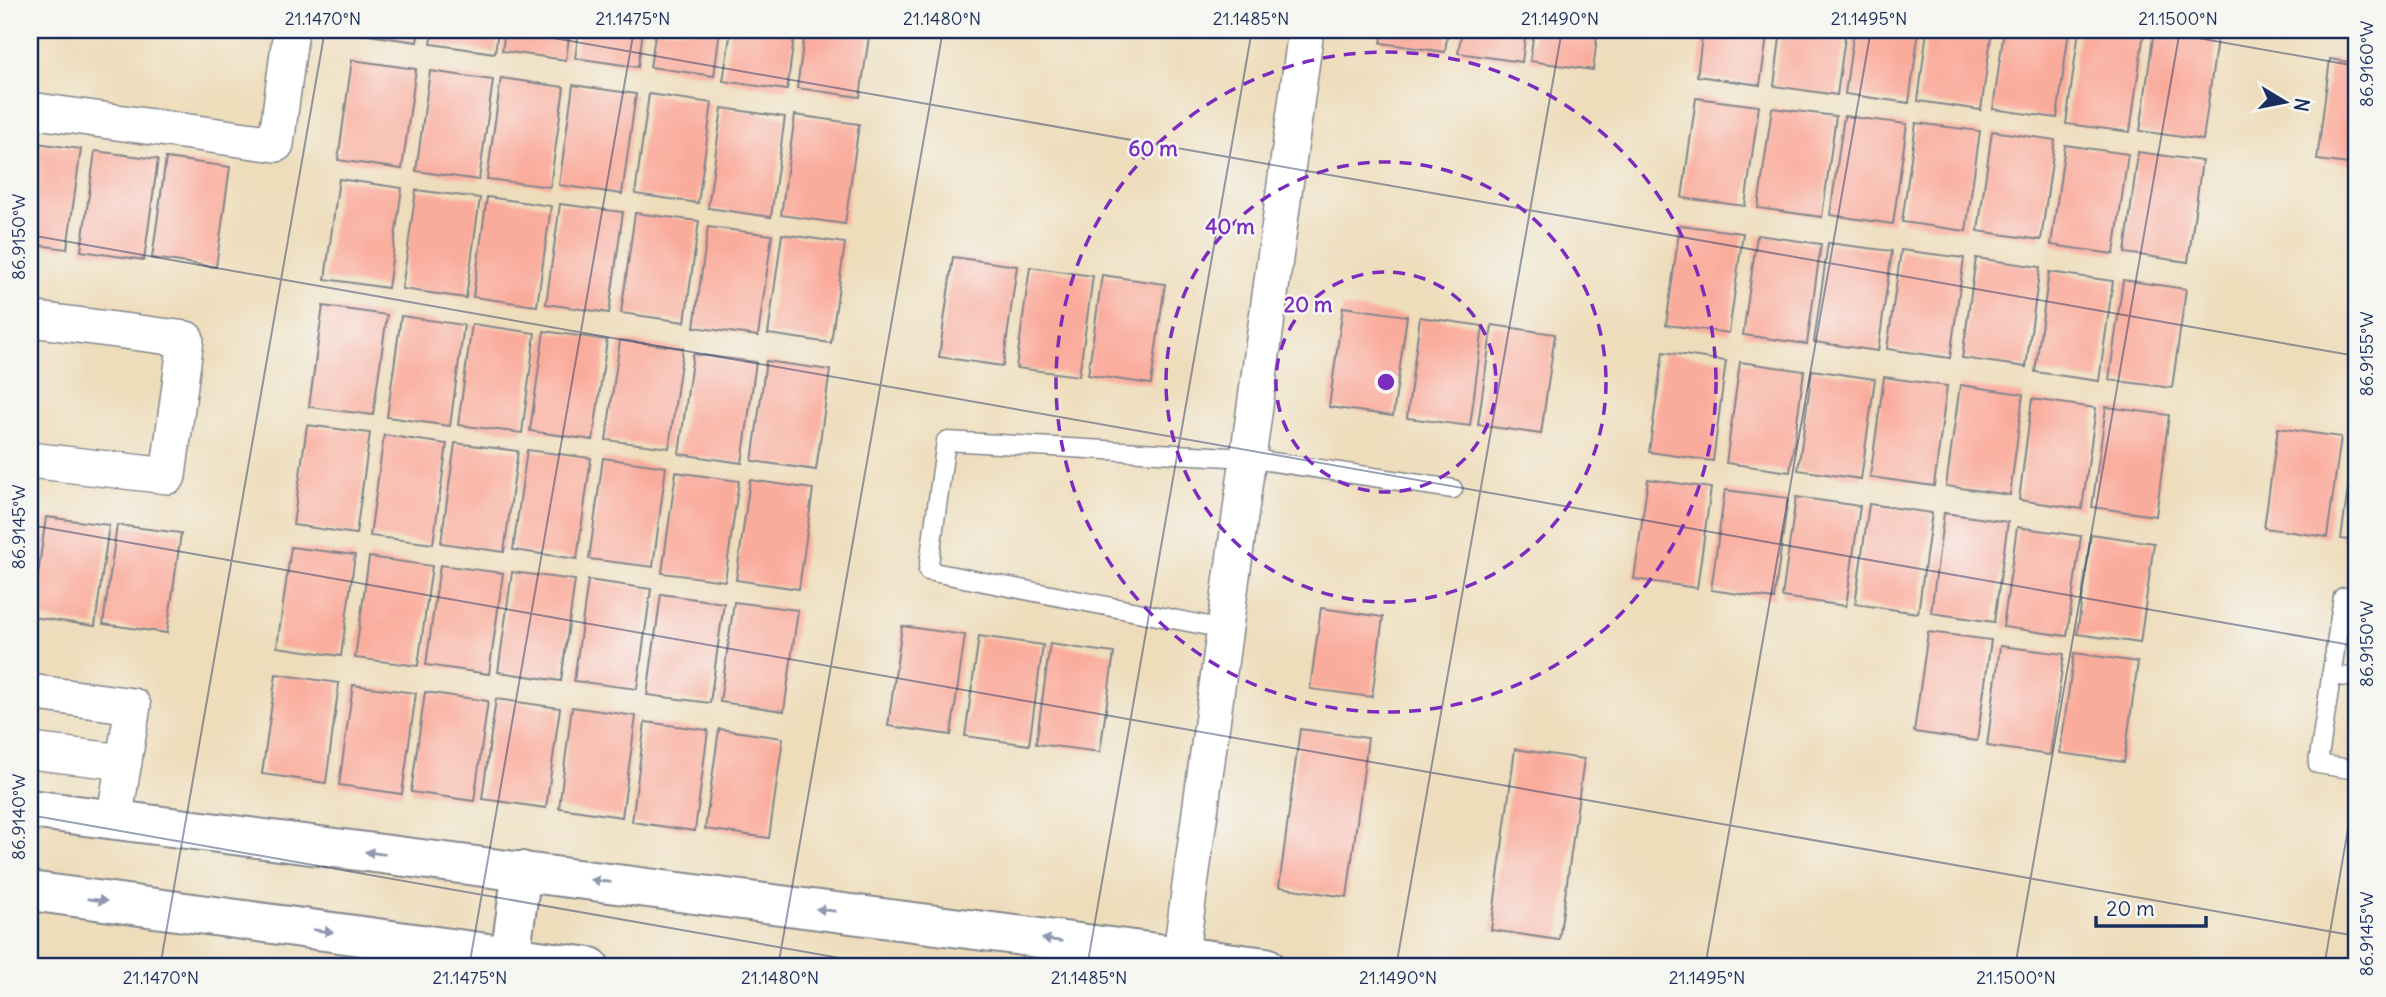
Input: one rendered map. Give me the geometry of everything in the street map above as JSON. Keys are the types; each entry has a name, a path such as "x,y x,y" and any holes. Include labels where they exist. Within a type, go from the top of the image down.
{"street":[{"path":"30,110 276,144 291,30"},
{"path":"1179,962 1306,30"},
{"path":"30,319 186,339 168,475 30,460"},
{"path":"30,692 133,706 114,821"},
{"path":"30,751 124,762"},
{"path":"30,809 522,871 1179,962 1266,967"},
{"path":"510,956 522,871"},
{"path":"30,891 590,967"}],"lane":[{"path":"1224,629 928,571 946,441 1247,458 1453,489"},
{"path":"2356,599 2343,597 2318,764 2356,770"},
{"path":"2331,675 2356,678"}],"building":[{"path":"355,30 419,30 417,42 354,33"},
{"path":"433,30 498,30 495,53 431,44"},
{"path":"505,30 570,30 566,60 502,51"},
{"path":"579,30 643,30 638,67 575,58"},
{"path":"656,30 720,30 714,76 650,67"},
{"path":"731,30 795,30 787,90 723,81"},
{"path":"805,30 870,30 860,97 797,88"},
{"path":"1383,30 1448,30 1445,52 1381,43"},
{"path":"1462,30 1526,30 1522,62 1458,53"},
{"path":"1534,30 1598,30 1593,70 1530,61"},
{"path":"1703,30 1768,30 1760,85 1697,76"},
{"path":"1781,30 1846,30 1837,95 1774,86"},
{"path":"1854,30 1919,30 1909,103 1845,94"},
{"path":"1927,30 1992,30 1981,110 1918,101"},
{"path":"2004,30 2069,30 2057,118 1993,109"},
{"path":"2079,30 2144,32 2130,132 2066,124"},
{"path":"2154,30 2217,39 2203,140 2140,131"},
{"path":"2330,59 2356,63 2356,165 2317,160"},
{"path":"352,60 416,69 402,169 338,160"},
{"path":"430,71 493,80 479,180 416,171"},
{"path":"501,78 564,87 550,187 487,179"},
{"path":"573,85 636,94 622,194 559,185"},
{"path":"649,94 712,103 698,203 635,194"},
{"path":"1696,98 1759,106 1745,206 1682,198"},
{"path":"722,108 785,117 771,217 708,208"},
{"path":"1772,108 1836,116 1822,217 1758,208"},
{"path":"795,115 859,124 845,224 781,215"},
{"path":"1844,116 1907,124 1893,224 1830,215"},
{"path":"1916,123 1980,131 1966,231 1902,222"},
{"path":"1992,131 2055,140 2041,240 1978,231"},
{"path":"30,142 81,149 67,249 30,244"},
{"path":"2065,145 2128,154 2114,254 2051,245"},
{"path":"95,151 158,159 144,260 81,251"},
{"path":"2138,152 2202,161 2188,262 2125,253"},
{"path":"166,158 230,167 216,267 152,258"},
{"path":"339,179 402,188 388,288 325,279"},
{"path":"416,190 480,198 466,298 402,289"},
{"path":"487,197 551,206 537,306 473,297"},
{"path":"560,204 623,212 609,313 546,304"},
{"path":"635,213 699,221 685,322 621,313"},
{"path":"1680,225 1743,233 1729,333 1666,325"},
{"path":"708,227 772,235 758,336 694,327"},
{"path":"782,234 845,243 831,343 768,334"},
{"path":"1757,235 1821,244 1807,344 1743,335"},
{"path":"1828,243 1892,251 1878,351 1814,342"},
{"path":"1901,250 1964,258 1950,358 1887,349"},
{"path":"953,257 1017,266 1003,366 939,357"},
{"path":"1976,258 2040,267 2026,367 1962,358"},
{"path":"1030,267 1093,276 1079,376 1016,368"},
{"path":"2049,272 2113,281 2099,381 2035,372"},
{"path":"1102,275 1165,284 1151,384 1088,375"},
{"path":"2123,280 2186,289 2172,388 2109,380"},
{"path":"323,306 387,315 373,415 309,407"},
{"path":"1343,307 1407,316 1393,416 1329,407"},
{"path":"401,316 464,325 450,426 387,417"},
{"path":"1420,317 1483,326 1470,426 1407,418"},
{"path":"472,324 535,333 522,433 458,425"},
{"path":"1492,325 1555,334 1541,434 1478,425"},
{"path":"544,331 607,340 593,440 530,431"},
{"path":"620,340 683,348 669,448 606,440"},
{"path":"1663,352 1726,361 1713,461 1649,452"},
{"path":"693,354 756,362 742,463 679,454"},
{"path":"766,361 830,370 816,470 752,461"},
{"path":"1740,362 1804,371 1790,472 1726,463"},
{"path":"1812,370 1875,379 1861,479 1798,470"},
{"path":"1884,377 1947,386 1934,486 1870,477"},
{"path":"1960,385 2023,394 2010,495 1946,486"},
{"path":"2032,399 2096,408 2082,509 2019,500"},
{"path":"2106,407 2169,415 2156,516 2092,507"},
{"path":"307,425 370,433 356,534 293,525"},
{"path":"2278,428 2341,437 2327,537 2264,528"},
{"path":"384,435 447,444 433,544 370,536"},
{"path":"2356,438 2356,541 2341,539"},
{"path":"455,443 518,451 504,552 441,543"},
{"path":"527,450 591,458 577,559 513,550"},
{"path":"603,458 666,467 653,567 589,559"},
{"path":"676,472 739,481 725,581 662,573"},
{"path":"1648,479 1711,488 1697,588 1634,579"},
{"path":"750,480 813,489 799,589 736,580"},
{"path":"1725,490 1788,498 1774,599 1711,590"},
{"path":"1796,497 1860,506 1846,606 1782,597"},
{"path":"1869,504 1932,513 1918,613 1855,604"},
{"path":"1944,513 2008,522 1994,622 1931,613"},
{"path":"46,517 109,525 95,626 32,617"},
{"path":"117,525 181,533 167,633 103,624"},
{"path":"2017,527 2081,536 2067,636 2003,627"},
{"path":"2091,534 2154,543 2140,643 2077,634"},
{"path":"291,547 355,555 341,656 277,647"},
{"path":"369,557 432,566 418,666 355,658"},
{"path":"440,565 503,573 489,674 426,665"},
{"path":"512,572 575,580 561,681 498,672"},
{"path":"588,580 651,589 637,689 574,681"},
{"path":"661,594 724,603 710,703 647,695"},
{"path":"734,602 798,610 784,711 720,702"},
{"path":"1321,608 1383,617 1372,697 1310,689"},
{"path":"902,626 965,635 951,735 888,726"},
{"path":"1928,632 1991,640 1977,741 1914,732"},
{"path":"979,636 1043,645 1029,745 965,736"},
{"path":"1050,644 1114,653 1100,752 1036,744"},
{"path":"2000,646 2064,654 2050,755 1987,746"},
{"path":"2074,653 2138,662 2124,762 2060,753"},
{"path":"276,674 339,683 326,783 262,774"},
{"path":"353,685 416,693 402,794 339,785"},
{"path":"425,692 488,701 474,801 411,792"},
{"path":"496,699 560,708 546,808 482,799"},
{"path":"572,707 636,716 622,817 559,808"},
{"path":"645,722 708,730 695,831 632,822"},
{"path":"719,729 783,738 769,838 705,829"},
{"path":"1300,729 1368,738 1347,897 1279,887"},
{"path":"1515,749 1584,759 1559,940 1491,930"}]}
